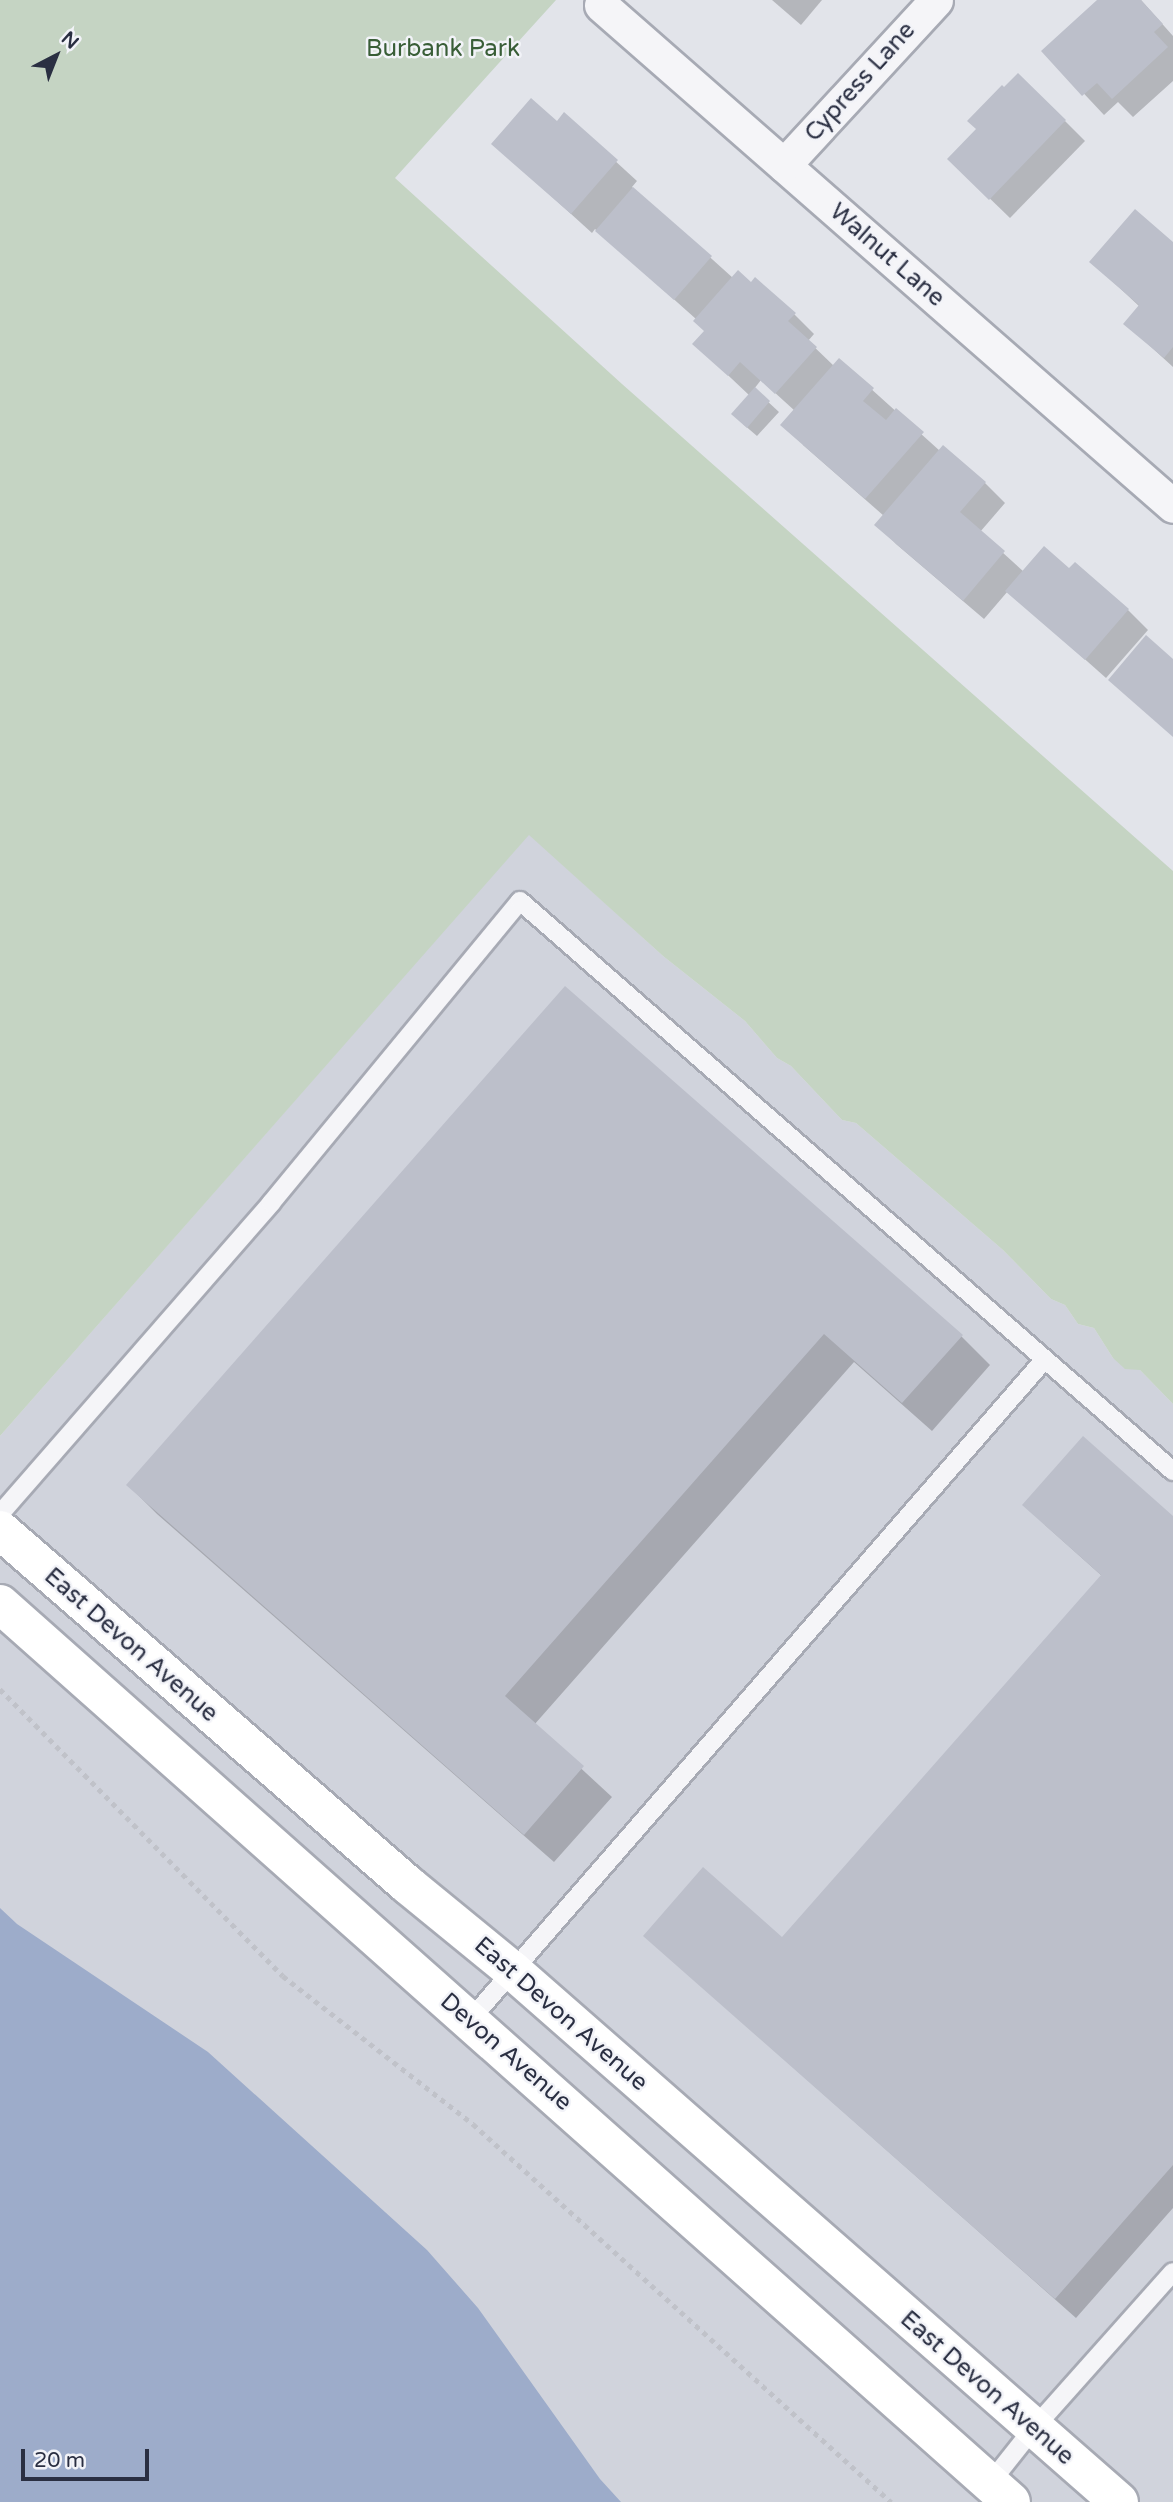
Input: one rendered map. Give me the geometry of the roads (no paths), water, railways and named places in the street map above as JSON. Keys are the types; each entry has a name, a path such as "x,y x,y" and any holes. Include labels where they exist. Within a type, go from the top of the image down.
{"main road":[{"name":"East Devon Avenue","path":"0,1530 355,1840 512,1970 1119,2502"},
{"name":"Devon Avenue","path":"0,1604 1000,2492"}],"street":[{"name":"Cypress Lane","path":"784,165 936,0"},
{"name":"Walnut Lane","path":"601,5 1173,506"}],"lane":[{"path":"0,1514 271,1203 520,901 1173,1471"},
{"path":"471,2020 1045,1359"},
{"path":"1000,2492 1033,2429 1173,2272"}],"water":[{"path":"0,1908 17,1924 208,2052 427,2250 478,2308 600,2479 621,2502 0,2502"}],"park label":[{"name":"Burbank Park","path":"443,49"}]}
